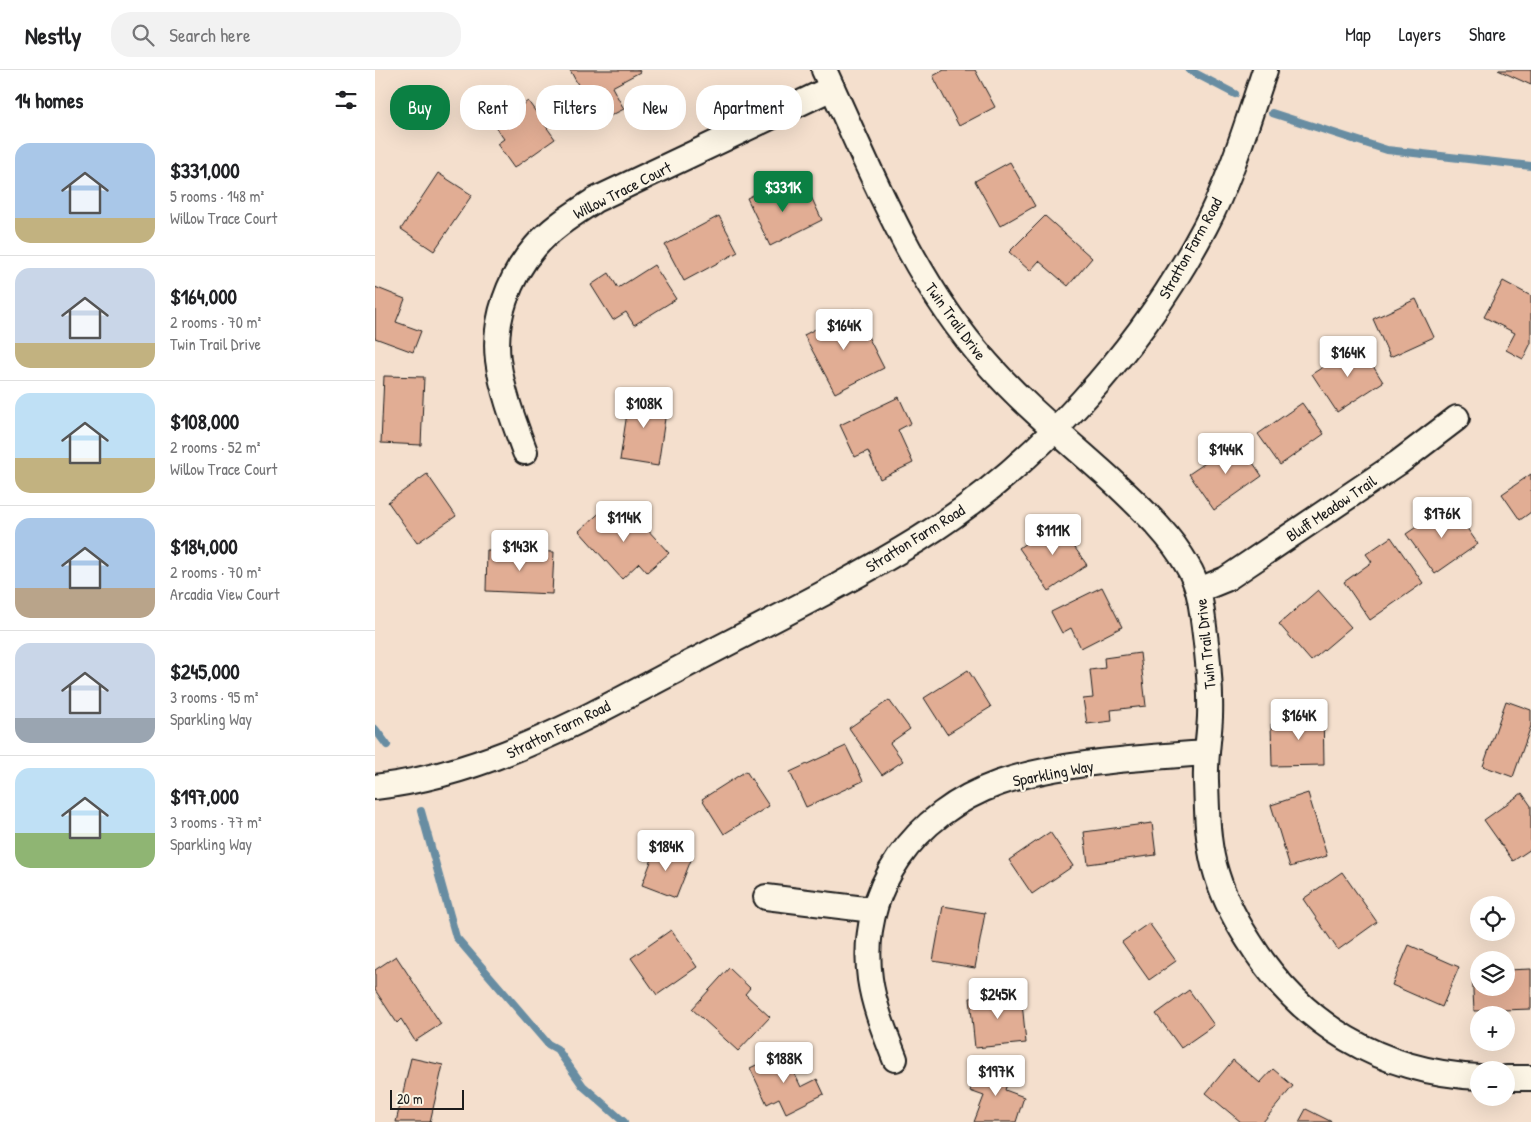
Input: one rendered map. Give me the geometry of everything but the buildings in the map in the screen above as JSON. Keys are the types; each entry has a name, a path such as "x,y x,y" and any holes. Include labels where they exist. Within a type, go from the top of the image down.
{"street":[{"name":"Stratton Farm Road","path":"375,787 411,782 483,763 531,744 651,684 867,569 920,538 969,504 1004,476 1054,430 1119,358 1173,284 1206,225 1236,157 1265,70"},
{"name":"Twin Trail Drive","path":"828,79 902,238 927,284 983,360 1017,397 1089,459 1150,517 1187,565 1199,590 1210,676 1210,722 1206,753 1208,830 1214,865 1223,892 1239,926 1263,964 1289,995 1325,1025 1348,1040 1381,1056 1428,1071 1470,1076"},
{"name":"Willow Trace Court","path":"525,452 510,411 498,360 498,334 501,312 509,287 521,265 535,246 564,220 595,200 828,79"},
{"name":"Bluff Meadow Trail","path":"1199,590 1234,574 1398,463 1457,418"},
{"name":"Sparkling Way","path":"895,1059 875,1005 870,979 868,952 873,910 882,886 895,863 913,840 933,820 967,798 999,784 1039,773 1149,758 1206,753"},
{"path":"766,897 873,910"},
{"path":"1515,1078 1531,1078"}],"waterway":[{"path":"1189,70 1235,94"},
{"path":"1272,113 1387,150 1531,166"},
{"path":"375,729 387,745"},
{"path":"421,811 456,937 548,1044 557,1049 583,1086 624,1122"}]}
